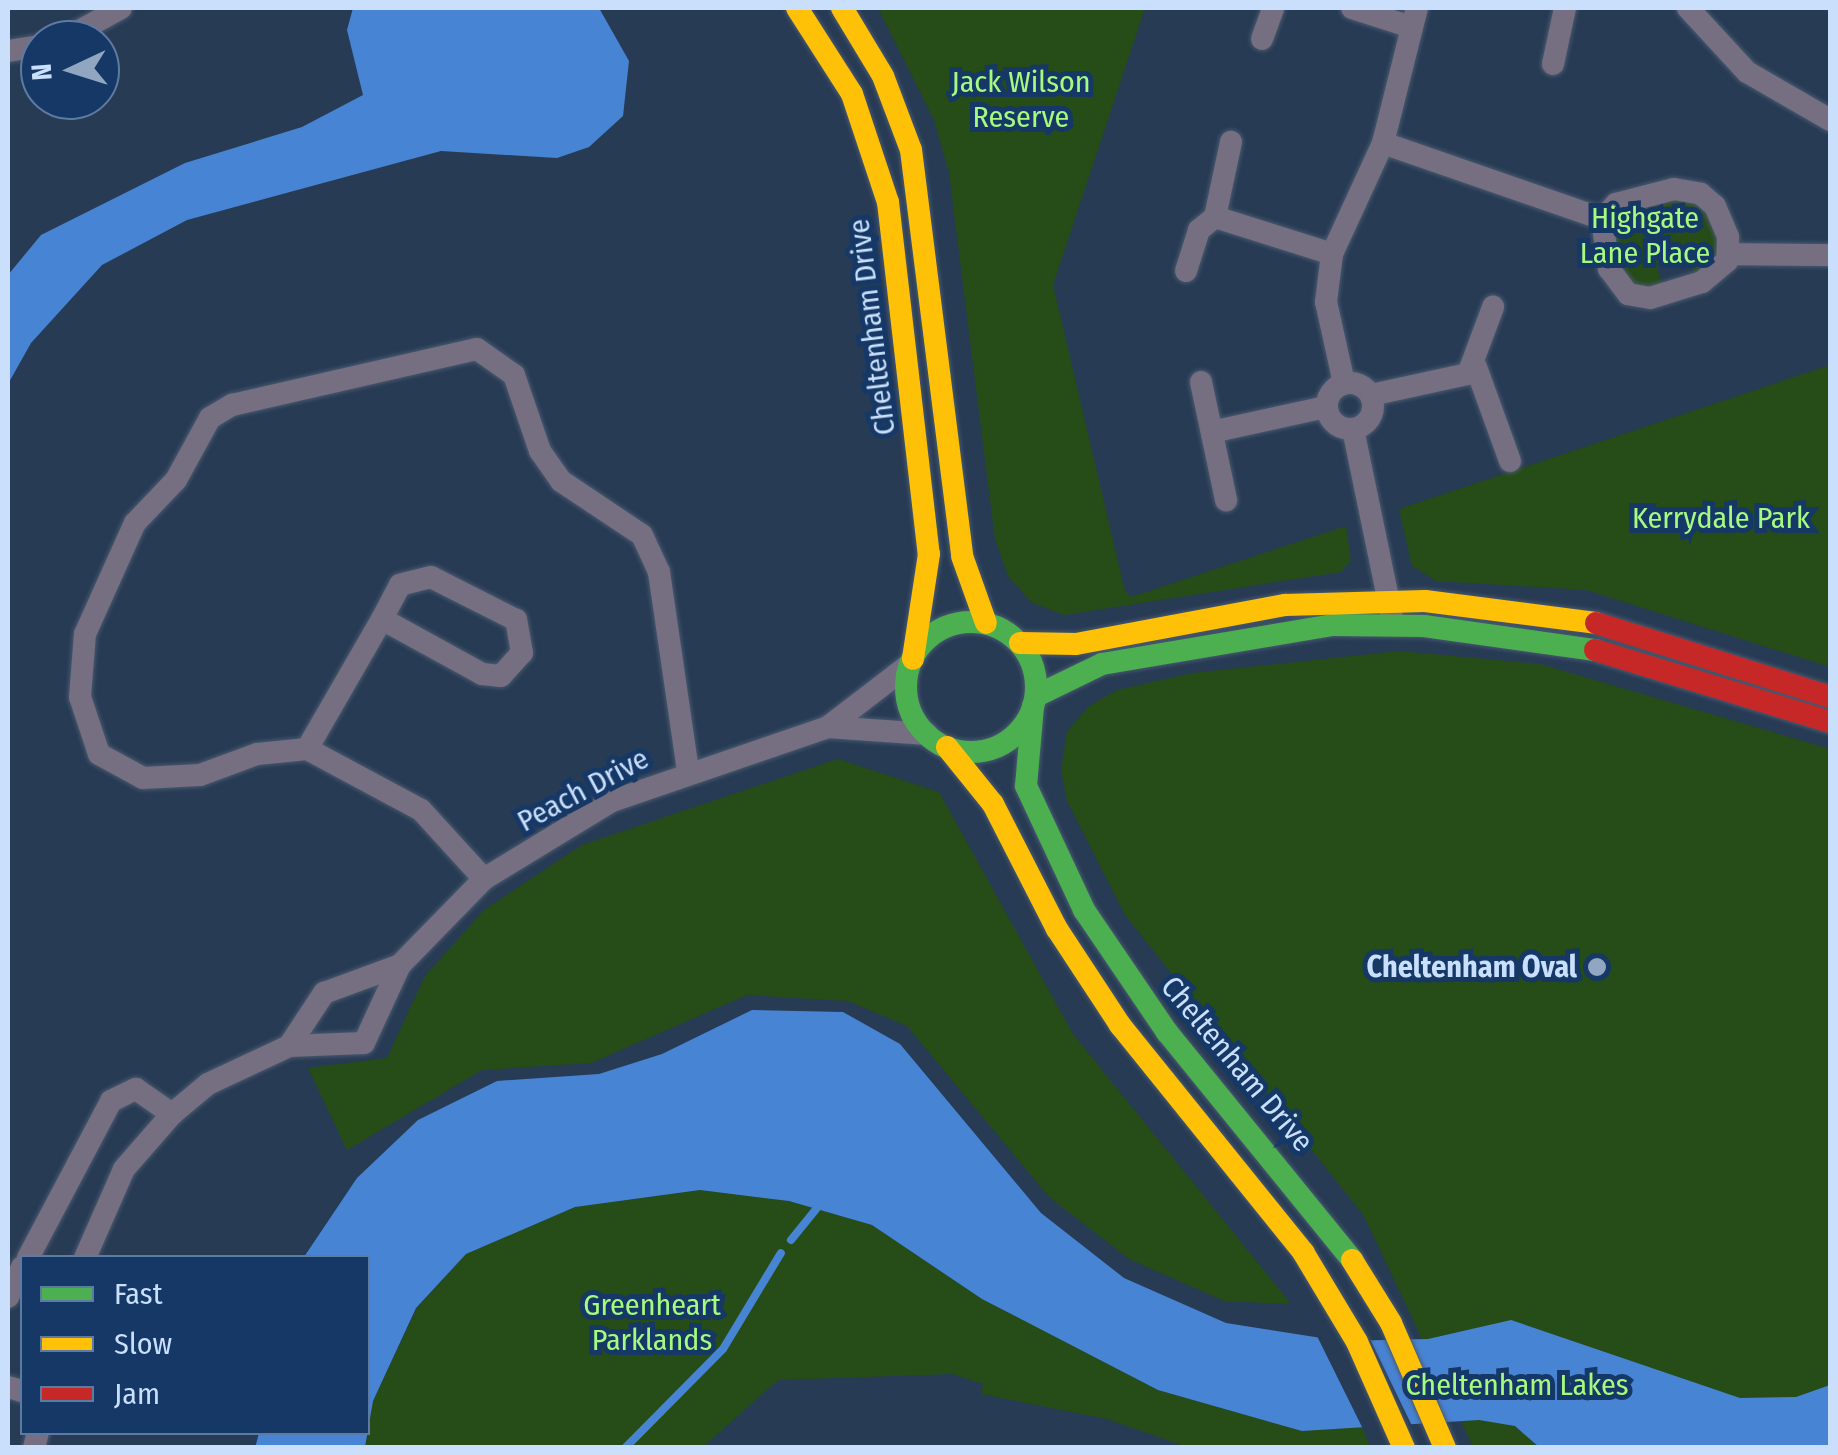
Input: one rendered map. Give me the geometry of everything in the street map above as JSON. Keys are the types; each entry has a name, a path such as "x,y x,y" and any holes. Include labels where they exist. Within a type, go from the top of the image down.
{"main road":[{"name":"Cheltenham Drive","path":"797,8 852,94 888,202 928,554 912,662"},
{"path":"842,8 883,76 911,150 962,556 986,623"},
{"path":"1404,1448 1333,1298 1254,1184 1094,990 993,804 948,747 927,734 910,706 912,662 938,630 986,623 1020,643 1076,644 1285,604 1388,599 1594,622 1830,696"},
{"path":"948,747 998,746 1034,701 1102,664 1203,642 1393,625 1583,646 1830,722"},
{"path":"1020,643 1034,671 1034,701"},
{"name":"Cheltenham Drive","path":"1034,701 1026,786 1084,910 1139,996 1289,1172 1373,1290 1445,1448"}],"street":[{"path":"1262,38 1274,8"},
{"path":"1212,432 1326,407 1344,383 1326,302 1332,254 1383,143 1412,17 1352,8"},
{"path":"1554,64 1565,8"},
{"path":"1688,8 1747,72 1830,120"},
{"path":"1186,271 1199,230 1215,217 1231,142"},
{"path":"1383,143 1602,218"},
{"path":"1602,218 1616,204 1688,189 1714,206 1728,254"},
{"path":"1215,217 1332,254"},
{"path":"1602,218 1610,270 1635,297 1709,279 1728,254"},
{"path":"1728,254 1830,255"},
{"path":"1493,307 1476,366 1510,461"},
{"path":"484,879 421,810 307,749 257,754 200,775 143,778 99,754 80,697 85,634 134,523 176,480 210,418 232,405 477,348 514,375 540,450 562,482 642,535 659,572 688,770"},
{"path":"1344,383 1371,395 1454,380 1476,366"},
{"path":"1201,382 1226,500"},
{"path":"1354,429 1372,413 1371,395"},
{"path":"1326,407 1338,426 1354,429"},
{"path":"1354,429 1393,625"},
{"path":"307,749 400,586 431,577 516,620 522,653 502,676 482,674 382,619"},
{"name":"Peach Drive","path":"86,1255 124,1169 172,1114 208,1084 290,1046 364,1043 400,965 484,879 612,802 688,770 828,727 912,662"},
{"name":"Peach Drive","path":"828,727 927,734"},
{"name":"Peach Drive","path":"290,1046 324,993 400,965"},
{"path":"30,1255 110,1101 136,1090 172,1114"},
{"path":"8,1297 20,1272"}],"green space":[{"name":"Jack Wilson Reserve","path":"878,8 1145,8 1053,285 1125,591 1131,597 1346,526 1351,561 1341,572 1064,615 1031,602 1008,576 995,539 949,173 934,120"},
{"name":"Highgate Lane Place","path":"1668,199 1695,201 1714,222 1720,255 1695,275 1687,253 1656,264 1663,286 1645,291 1621,276 1610,223"},
{"name":"Kerrydale Park","path":"1830,365 1830,667 1586,590 1436,581 1412,566 1399,509"},
{"name":"Cheltenham Lakes","path":"1399,651 1540,664 1830,749 1830,1447 1473,1447 1364,1216 1125,915 1067,801 1061,770 1067,731 1089,706 1117,690 1192,673"},
{"path":"838,759 939,792 1073,1034 1291,1304 1224,1301 1129,1259 1049,1197 907,1026 848,1001 747,995 591,1063 482,1070 347,1150 308,1068 387,1058 425,976 484,910 582,845"},
{"name":"Greenheart Parklands","path":"700,1190 789,1201 872,1225 982,1299 1158,1390 1302,1431 1361,1424 1370,1447 1187,1447 1107,1419 981,1394 983,1384 952,1374 778,1380 703,1447 365,1448 373,1401 417,1308 466,1254 575,1207"}],"water":[{"path":"353,8 599,8 629,61 623,116 589,147 557,158 441,151 187,220 102,265 31,343 8,384 8,275 41,235 185,163 302,127 363,95 347,30"},
{"path":"752,1010 843,1012 900,1044 1041,1213 1124,1278 1226,1323 1341,1341 1428,1339 1511,1320 1740,1398 1796,1397 1830,1385 1830,1447 1539,1447 1515,1426 1479,1420 1302,1431 1158,1390 982,1299 872,1225 789,1201 700,1190 575,1207 466,1254 416,1308 373,1401 370,1418 370,1255 305,1255 357,1178 418,1120 497,1081 599,1074 662,1054"},
{"path":"258,1435 367,1435 365,1447 255,1448"}],"pier":[{"path":"1315,1332 1368,1335 1412,1426 1363,1429"}],"waterway":[{"path":"791,1240 816,1209"},
{"path":"625,1448 723,1349 781,1253"}],"traffic: fast":[{"path":"971,622 996,627 1017,641 1031,662 1036,687 1031,712 1017,733 996,747 971,752 946,747 925,733 911,712 906,687 911,662 925,641 946,627 971,622"},
{"path":"1036,696 1102,664 1333,625 1424,626 1595,650"},
{"path":"1033,706 1026,786 1084,910 1167,1032 1352,1260"}],"traffic: slow":[{"path":"797,8 852,94 888,202 929,554 913,659"},
{"path":"842,8 883,76 911,150 962,556 986,623"},
{"path":"1020,643 1076,644 1285,605 1425,601 1596,623"},
{"path":"947,747 993,804 1057,929 1120,1025 1303,1252 1357,1342 1404,1448"},
{"path":"1352,1260 1391,1323 1445,1448"}],"traffic: jam":[{"path":"1596,623 1830,697"},
{"path":"1595,650 1830,722"}],"place":[{"name":"Cheltenham Oval","path":"1597,967"}]}
